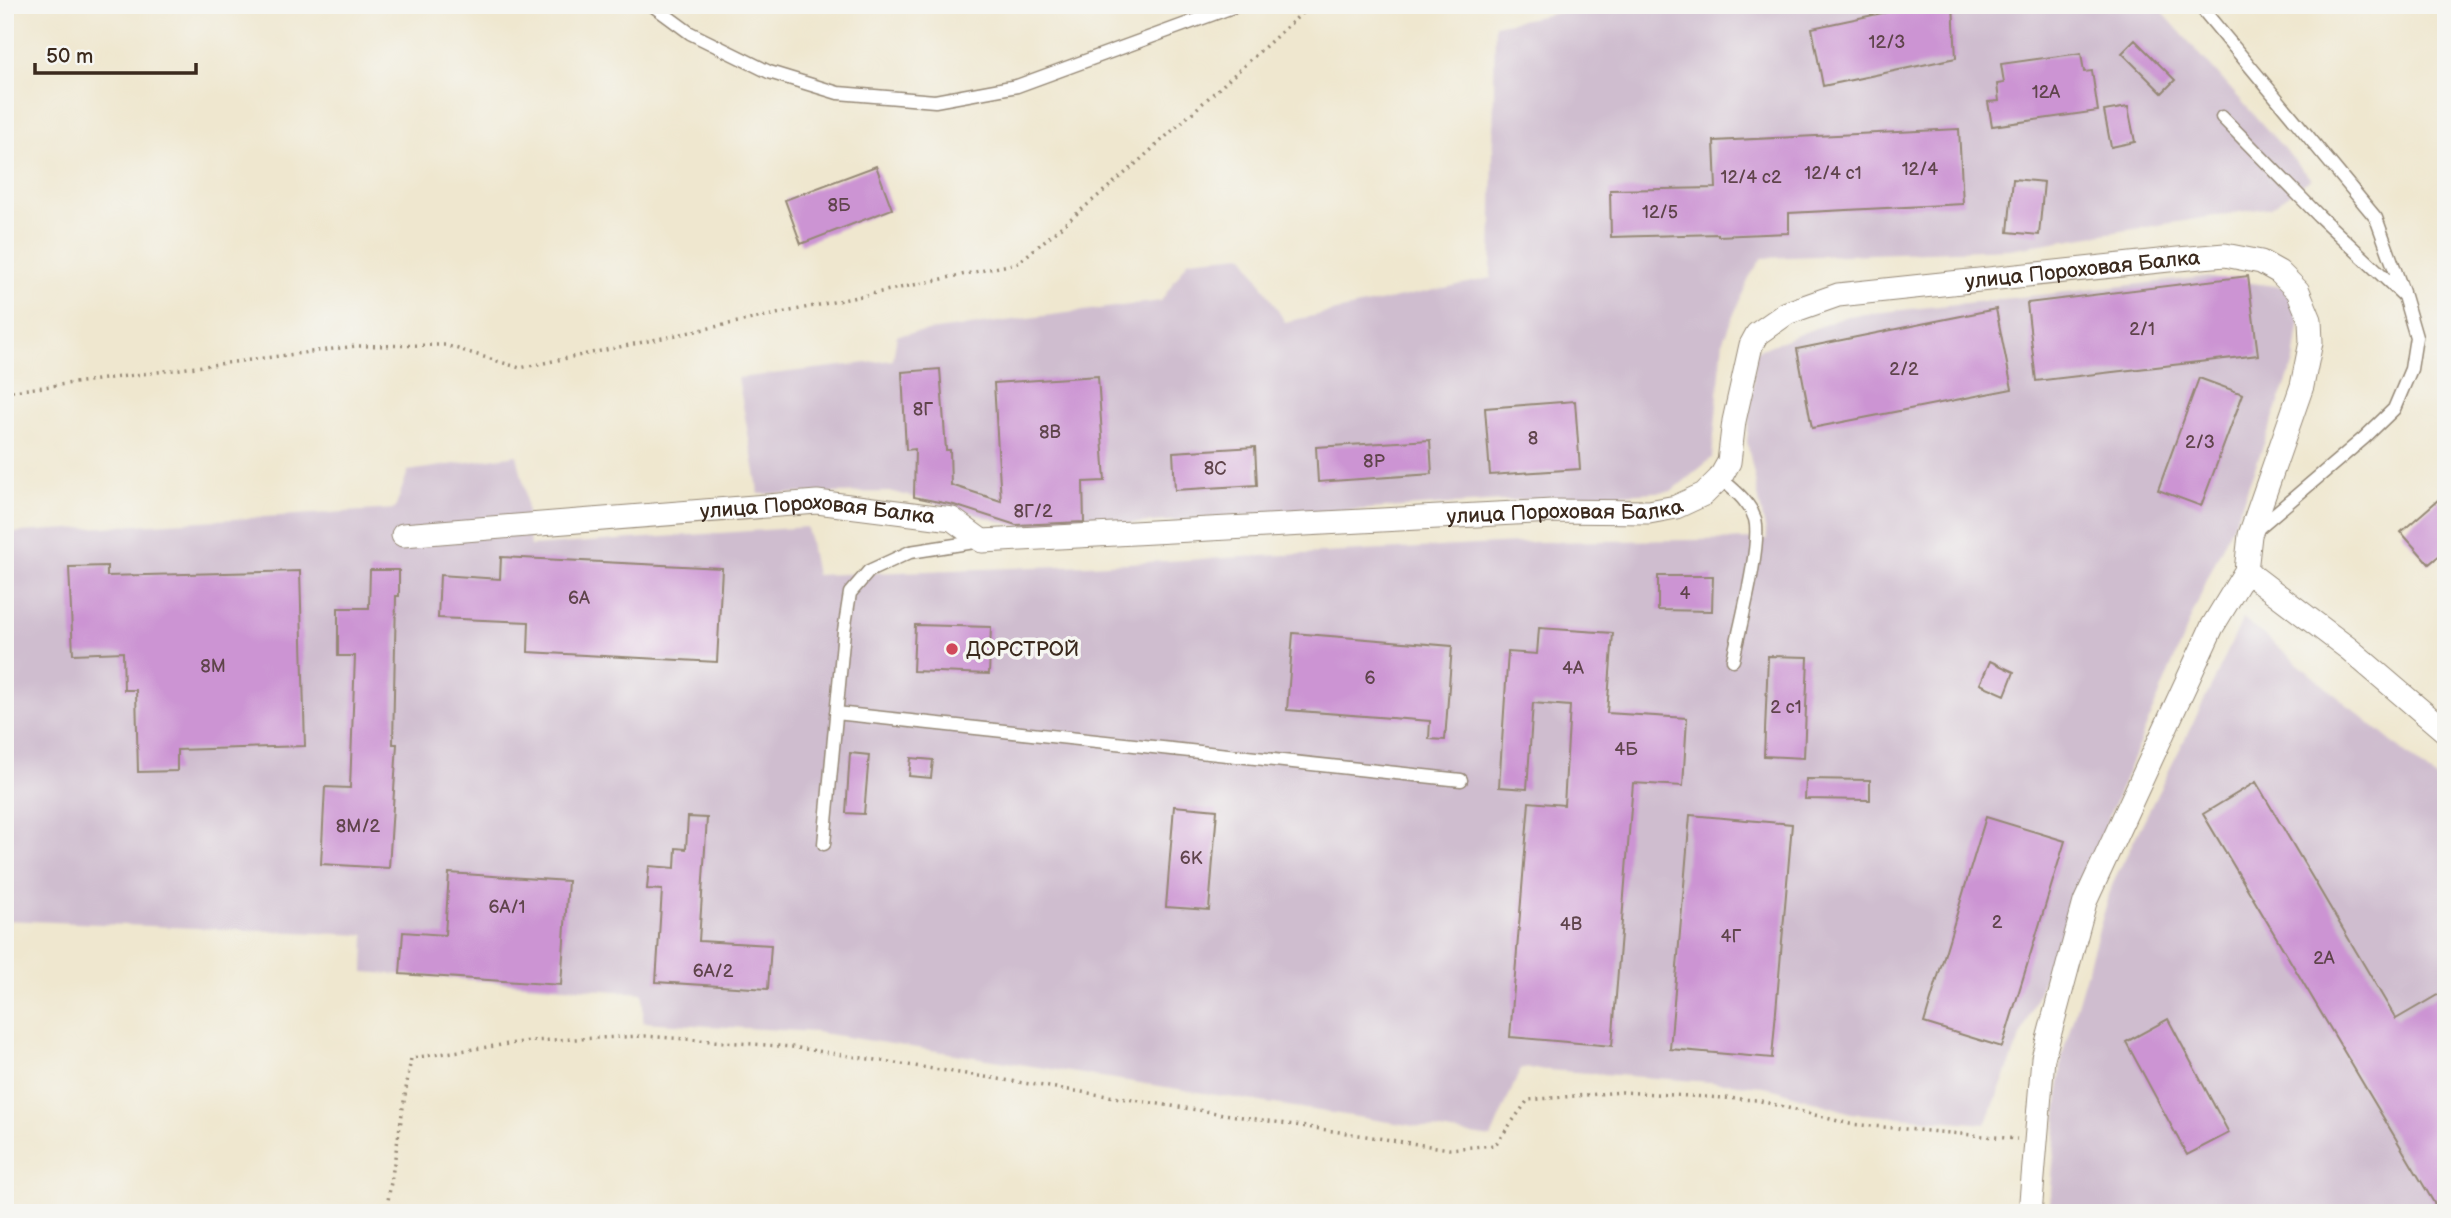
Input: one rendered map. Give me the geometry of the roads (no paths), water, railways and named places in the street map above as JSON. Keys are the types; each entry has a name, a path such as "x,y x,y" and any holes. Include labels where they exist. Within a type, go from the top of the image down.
{"street":[{"name":"улица Пороховая Балка","path":"403,535 817,502 952,519 982,541 1552,512 1649,512 1676,507 1704,494 1720,478 1729,462 1734,421 1751,345 1757,334 1787,313 1839,295 2225,256 2261,262 2279,272 2298,291 2310,320 2311,342 2302,386 2250,535 2246,571"},
{"path":"2030,1213 2043,1058 2085,902 2212,627 2246,571 2349,649 2446,732"}],"lane":[{"path":"652,5 690,33 769,72 838,93 935,100 1017,86 1238,5"},
{"path":"2199,5 2376,218 2416,337 2411,369 2394,409 2250,535"},
{"path":"2222,117 2319,216 2404,296"},
{"path":"1720,478 1746,501 1755,520 1756,544 1733,660"},
{"path":"824,844 850,593 869,571 910,552 982,541"},
{"path":"836,713 1461,780"}],"place":[{"name":"ДОРСТРОЙ","path":"952,649"}]}
